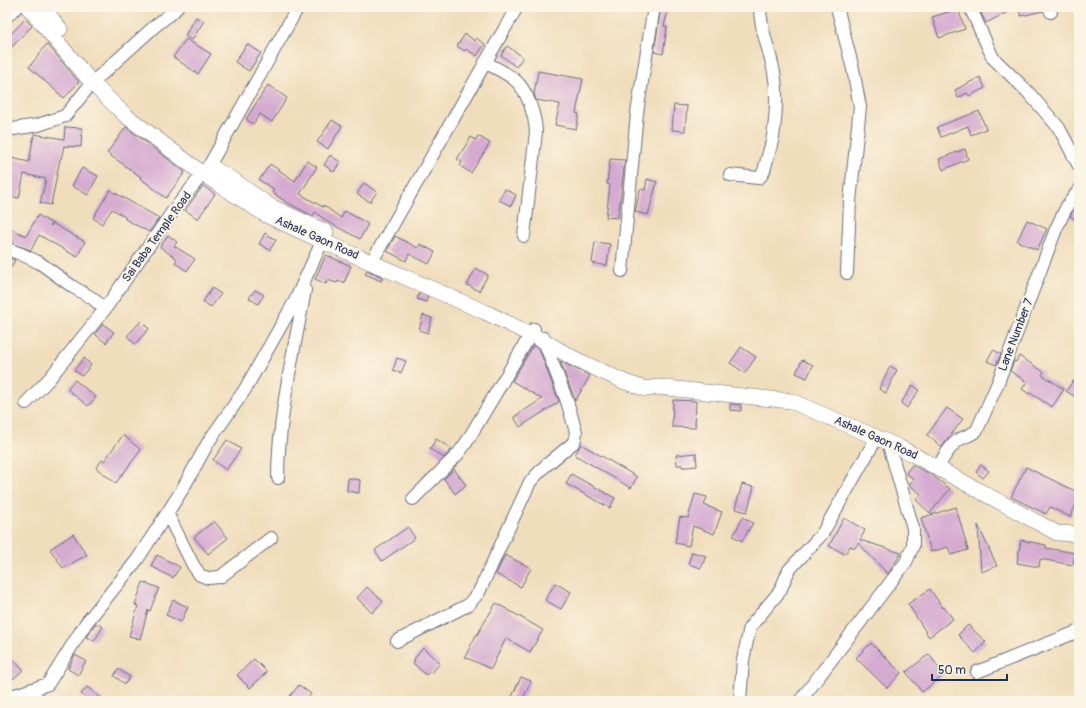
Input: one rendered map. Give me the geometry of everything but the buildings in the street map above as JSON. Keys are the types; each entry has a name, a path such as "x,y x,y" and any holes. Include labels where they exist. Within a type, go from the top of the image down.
{"street":[{"path":"7,16 17,7"},
{"name":"Ashale Gaon Road","path":"28,7 125,115 268,211 538,335 573,358 625,382 646,388 791,401 882,439 938,467 1057,533 1079,534"},
{"name":"Ashale Gaon Road","path":"42,7 95,80"},
{"path":"7,130 38,125 65,116 95,80 177,7"},
{"name":"Sai Baba Temple Road","path":"26,403 49,379 105,309 173,211 206,170 298,7"},
{"path":"373,259 517,7"},
{"path":"622,271 637,113 654,7"},
{"path":"730,175 758,178 761,176 764,171 774,130 775,80 772,64 762,31 760,7"},
{"path":"837,7 854,69 860,107 850,201 847,273"},
{"path":"970,7 993,58 1027,91 1059,128 1079,166"},
{"path":"485,62 516,81 528,99 535,119 536,132 524,236"},
{"name":"Lane Number 7","path":"938,467 947,451 959,440 973,434 977,430 997,385 1056,229 1067,206 1079,190"},
{"path":"7,695 12,696 48,684 86,623 137,560 182,490 209,441 244,391 295,301 324,237"},
{"path":"7,249 40,263 73,287 92,298 105,309"},
{"path":"278,478 278,455 288,388 309,271"},
{"path":"413,499 458,454 538,335"},
{"path":"396,641 468,605 474,600 530,482 544,467 573,443 575,439 576,432 567,401 538,335"},
{"path":"740,701 743,660 750,627 780,591 789,570 822,534 882,439"},
{"path":"800,701 906,562 913,546 914,528 882,439"},
{"path":"166,513 193,565 200,575 208,578 220,577 271,538"},
{"path":"977,672 1079,631"},
{"path":"31,690 40,701"}]}
